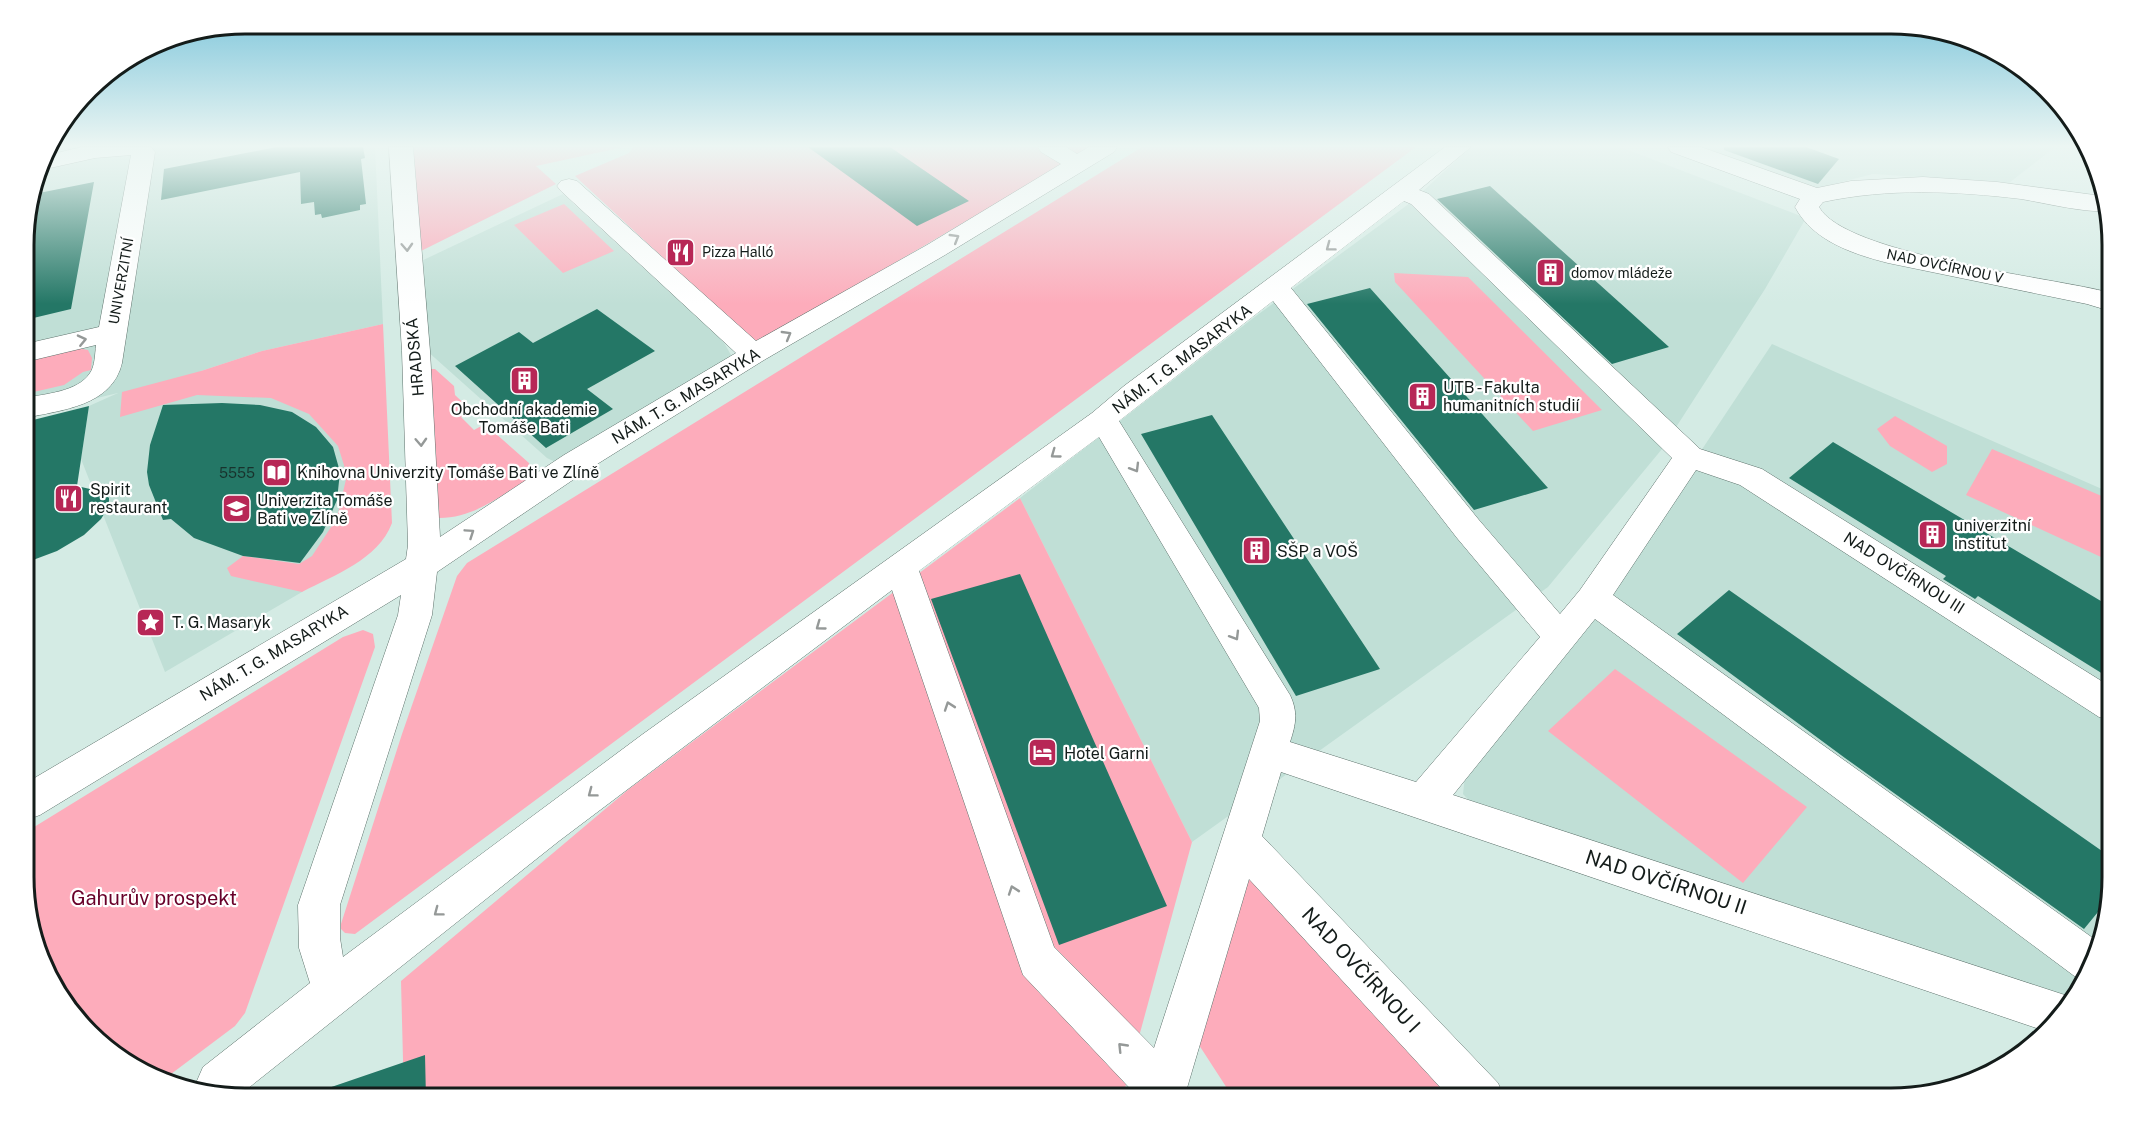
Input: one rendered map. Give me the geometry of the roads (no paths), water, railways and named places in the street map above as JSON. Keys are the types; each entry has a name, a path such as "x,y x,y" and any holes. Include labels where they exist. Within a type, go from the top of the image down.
{"street":[{"name":"UNIVERZITNÍ","path":"35,406 79,395 96,385 105,374 134,199"},
{"name":"HRADSKÁ","path":"335,989 319,954 319,905 415,615 425,534 422,451 405,199"},
{"path":"584,199 754,354"},
{"name":"NÁM. T. G. MASARYKA","path":"34,799 421,566 562,471 754,354 936,250 1019,199"},
{"name":"NÁM. T. G. MASARYKA","path":"219,1083 335,989 639,758 1102,420 1134,393 1394,199"},
{"path":"1420,199 1689,457 1592,599 1424,801"},
{"name":"NAD OVČÍRNOU V","path":"1813,199 1807,207 1811,217 1822,226 1861,246 1888,255 2102,300"},
{"path":"2069,199 2097,203"},
{"path":"1276,287 1468,529 1548,624 1563,635"},
{"name":"UNIVERZITNÍ","path":"35,351 112,333"},
{"path":"1102,420 1118,441 1278,706 1278,722 1165,1088"},
{"name":"NAD OVČÍRNOU III","path":"1689,457 1751,477 2102,700"},
{"path":"901,567 1038,960 1159,1088"},
{"path":"1592,599 1642,633 2085,958"},
{"name":"NAD OVČÍRNOU II","path":"1269,751 2053,1012"},
{"name":"NAD OVČÍRNOU I","path":"1241,842 1472,1088"}],"place":[{"name":"Pizza Halló","path":"681,252"},
{"name":"domov mládeže","path":"1550,273"},
{"name":"Obchodní akademie Tomáše Bati","path":"524,381"},
{"name":"UTB - Fakulta humanitních studií","path":"1422,396"},
{"name":"Knihovna Univerzity Tomáše Bati ve Zlíně","path":"276,472"},
{"name":"Spirit restaurant","path":"69,498"},
{"name":"Univerzita Tomáše Bati ve Zlíně","path":"236,509"},
{"name":"univerzitní institut","path":"1933,534"},
{"name":"SŠP a VOŠ","path":"1256,551"},
{"name":"T. G. Masaryk","path":"151,622"},
{"name":"Hotel Garni","path":"1043,753"}],"park label":[{"name":"Gahurův prospekt","path":"154,898"}]}
